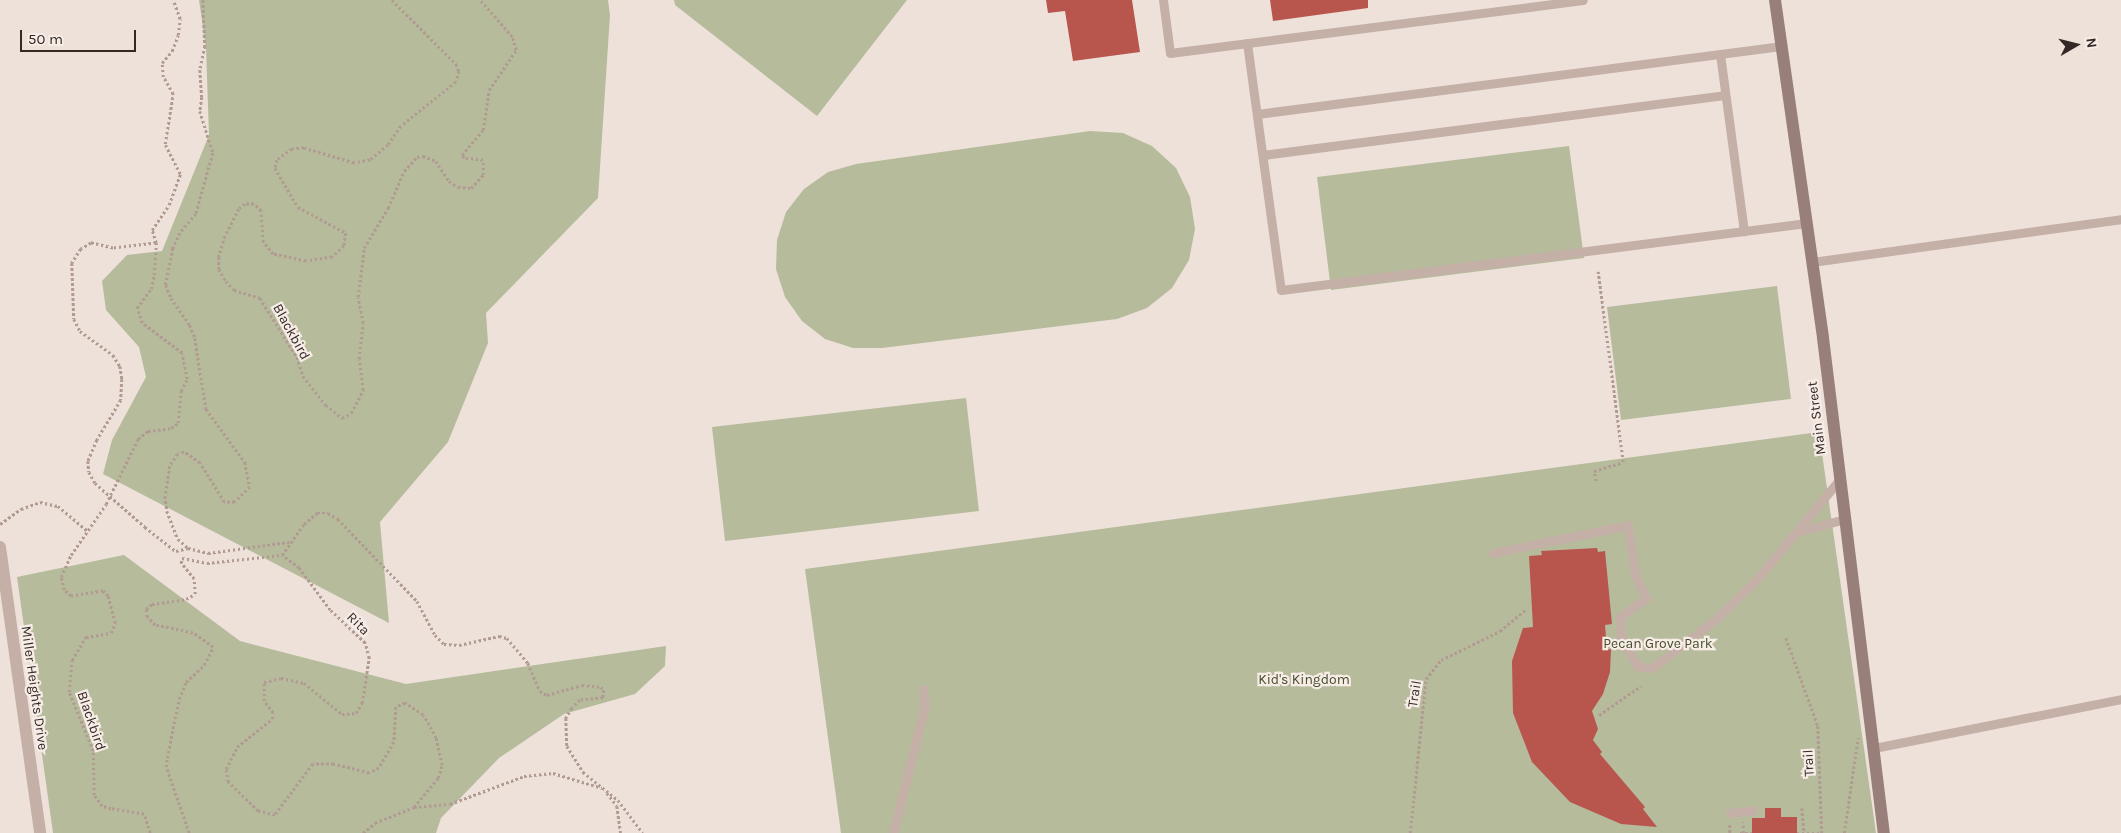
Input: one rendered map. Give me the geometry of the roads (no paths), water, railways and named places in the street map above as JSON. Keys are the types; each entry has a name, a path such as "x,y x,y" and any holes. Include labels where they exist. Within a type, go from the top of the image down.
{"street":[{"name":"Main Street","path":"1775,0 1807,223 1884,833"},
{"name":"Miller Heights Drive","path":"0,547 40,833"}],"lane":[{"path":"1163,0 1170,53 1582,0"},
{"path":"1247,44 1281,290 1807,223"},
{"path":"1257,114 1782,46"},
{"path":"1720,54 1724,95 1744,231"},
{"path":"1262,155 1724,95"},
{"path":"1812,262 2121,220"},
{"path":"1493,553 1628,525 1635,576 1646,598 1620,617 1621,637 1637,666 1652,668 1717,618 1800,531 1840,479"},
{"path":"1800,531 1845,519"},
{"path":"893,833 925,704 923,688"},
{"path":"1874,748 2121,699"},
{"path":"1730,813 1753,810"}],"park label":[{"name":"Pecan Grove Park","path":"1658,644"},
{"name":"Kid's Kingdom","path":"1304,680"}]}
